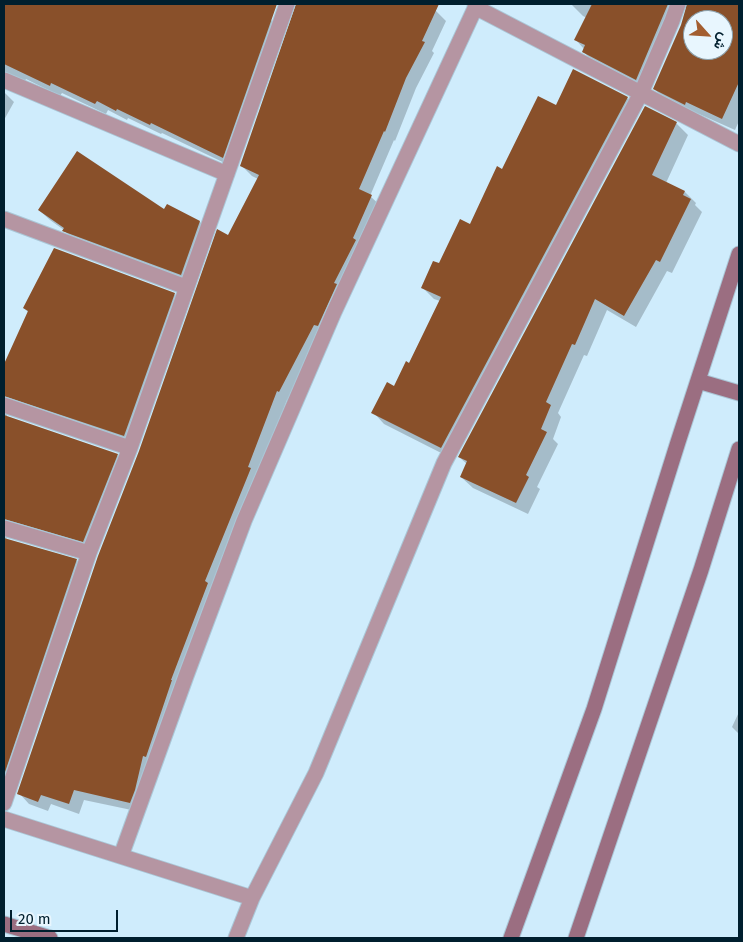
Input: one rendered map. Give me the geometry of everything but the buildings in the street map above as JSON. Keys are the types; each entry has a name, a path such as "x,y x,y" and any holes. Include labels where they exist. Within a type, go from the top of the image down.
{"street":[{"path":"4,803 89,553 130,448 285,4"},
{"path":"236,938 252,898 316,773 444,464 641,93 678,4"},
{"path":"122,856 244,521 334,312 476,5 739,144"},
{"path":"4,80 227,174"},
{"path":"4,219 186,287"},
{"path":"511,938 594,709 739,254"},
{"path":"698,381 739,393"},
{"path":"4,405 130,448"},
{"path":"576,938 701,570 739,449"},
{"path":"4,528 89,553"},
{"path":"4,819 252,898"},
{"path":"4,924 50,938"}]}
